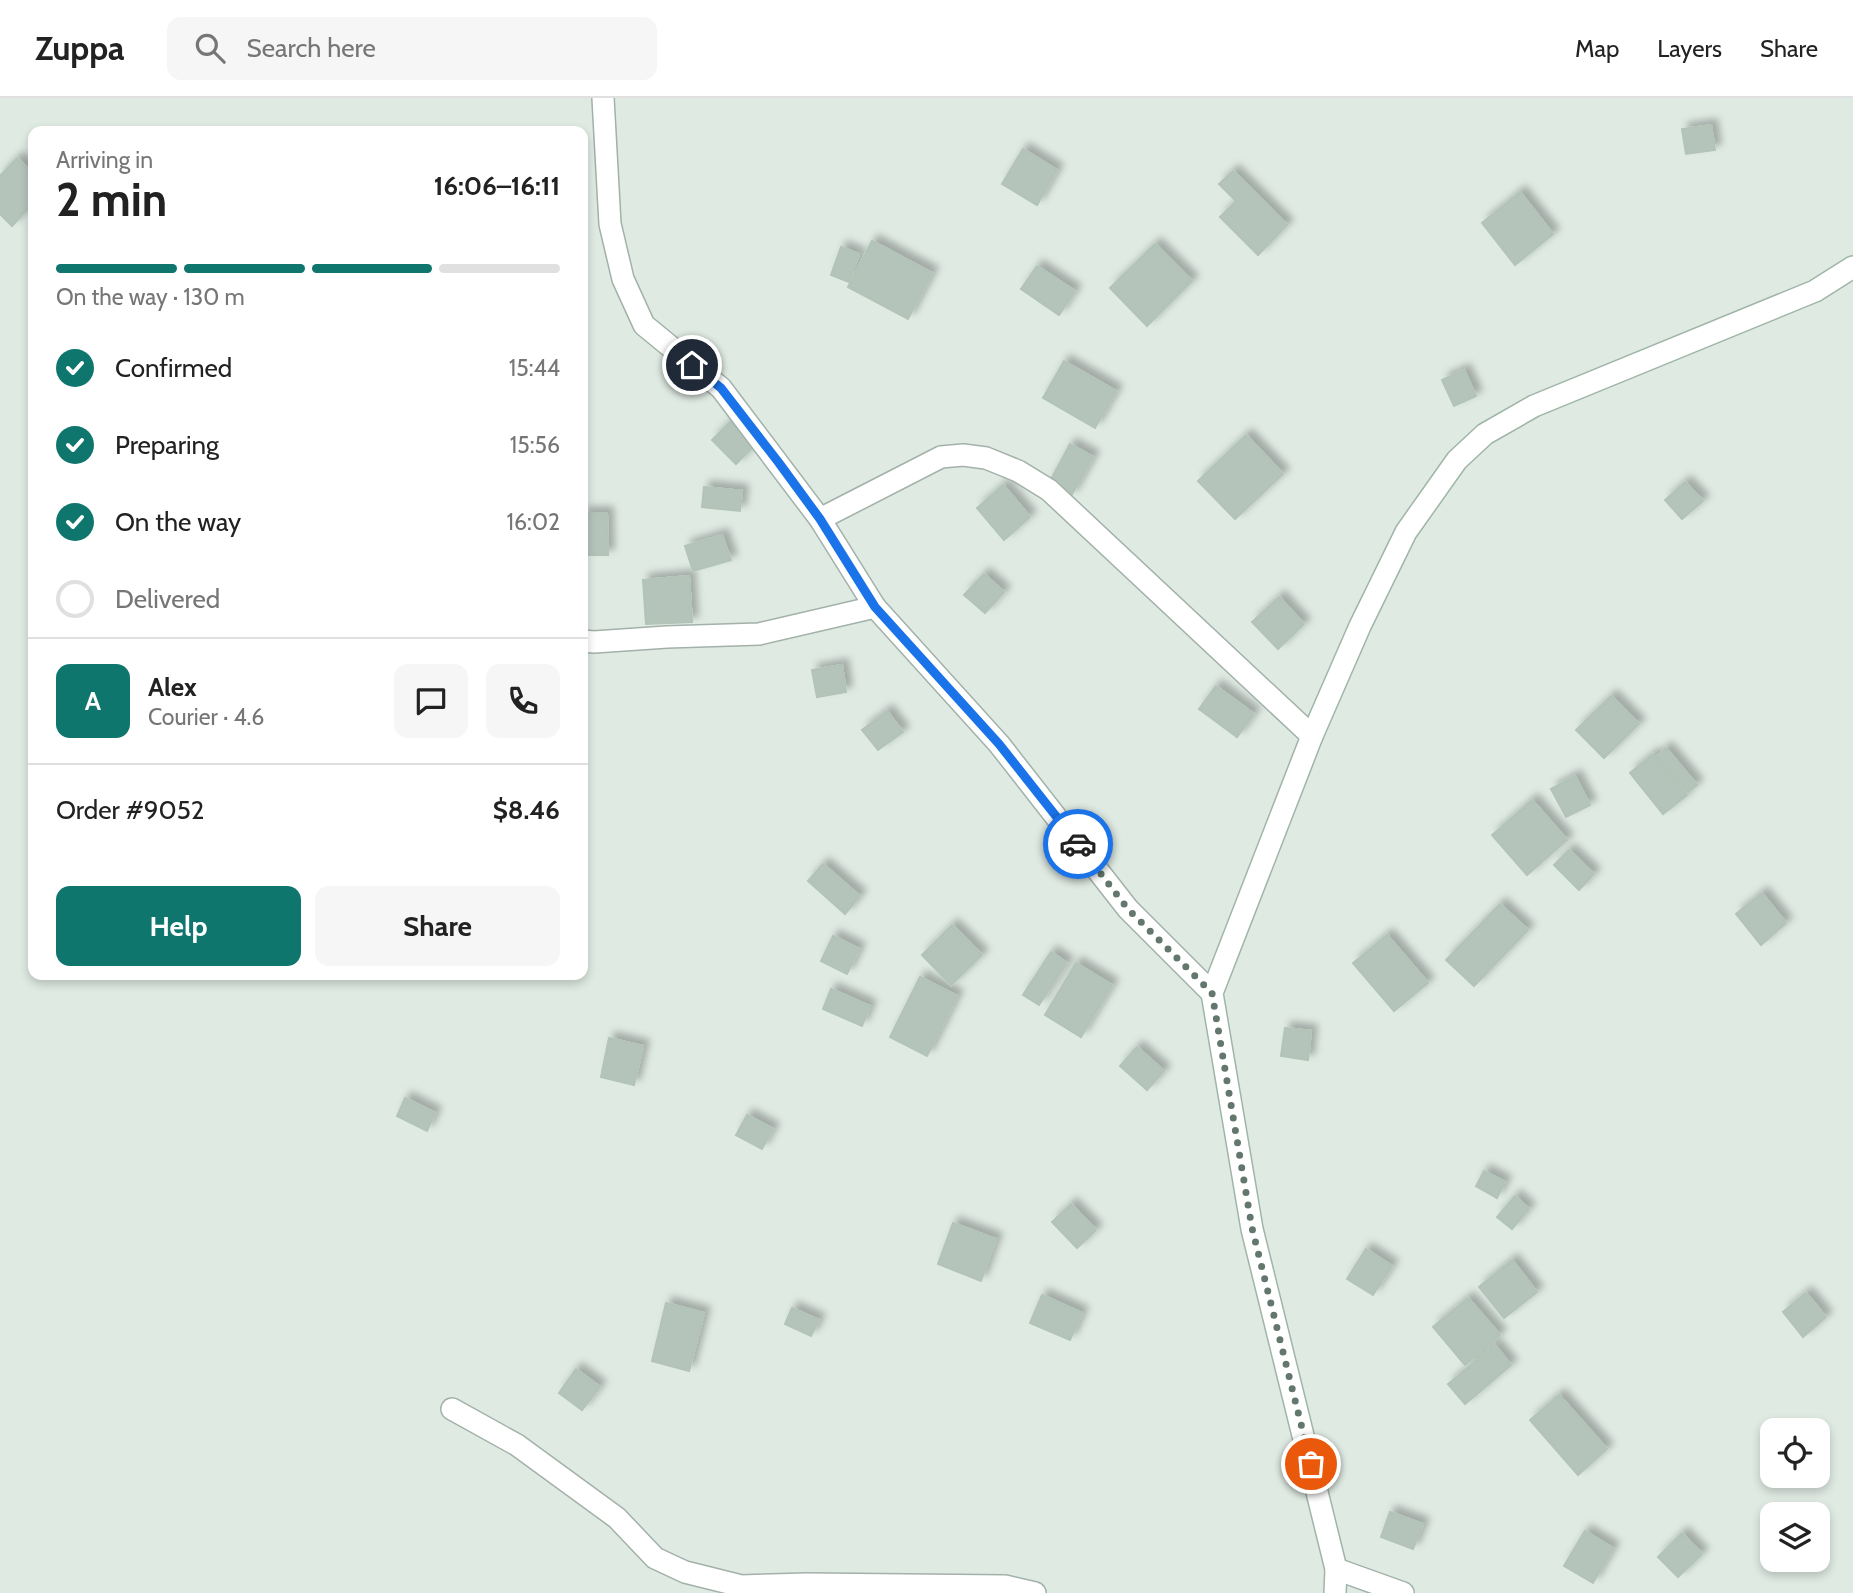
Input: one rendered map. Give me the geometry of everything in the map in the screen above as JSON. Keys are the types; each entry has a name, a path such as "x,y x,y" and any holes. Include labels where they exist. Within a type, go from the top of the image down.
{"street":[{"path":"603,98 610,224 623,279 644,325 721,388 820,519 875,607 999,744 1128,909 1212,993"},
{"path":"1335,1593 1336,1569 1252,1228 1212,993 1312,736 1360,626 1406,532 1457,460 1485,434 1534,406 1815,291 1853,267"},
{"path":"820,519 941,457 963,455 986,458 1018,471 1049,490 1312,736"},
{"path":"588,641 759,635 875,607"},
{"path":"452,1409 517,1445 617,1518 655,1558 685,1572 741,1586 1005,1586 1035,1593"},
{"path":"1336,1569 1403,1593"}],"building":[{"path":"1711,125 1715,150 1686,154 1682,129"},
{"path":"1023,149 1057,170 1037,205 1002,184"},
{"path":"17,158 28,169 28,208 12,226 0,214 0,176"},
{"path":"1233,171 1287,225 1258,255 1220,217 1236,201 1219,184"},
{"path":"1520,192 1553,234 1515,265 1482,223"},
{"path":"872,241 932,273 908,319 848,287"},
{"path":"1155,244 1192,281 1147,326 1110,288"},
{"path":"841,247 859,254 849,282 831,275"},
{"path":"1037,266 1075,291 1059,315 1021,289"},
{"path":"1064,361 1116,391 1095,428 1043,398"},
{"path":"1464,370 1476,396 1454,406 1442,380"},
{"path":"731,421 755,445 736,464 712,440"},
{"path":"1246,435 1283,474 1235,519 1198,481"},
{"path":"1070,444 1093,457 1071,496 1049,483"},
{"path":"1685,482 1703,501 1682,519 1665,500"},
{"path":"1003,485 1030,517 1004,540 977,508"},
{"path":"704,487 742,491 740,511 702,507"},
{"path":"588,513 607,513 608,555 588,555"},
{"path":"722,535 731,560 693,571 685,546"},
{"path":"984,574 1004,592 985,613 964,595"},
{"path":"689,576 692,622 646,624 643,580"},
{"path":"1279,597 1304,624 1278,649 1252,622"},
{"path":"842,665 846,692 817,697 812,670"},
{"path":"1216,686 1254,714 1237,737 1199,709"},
{"path":"1611,696 1639,724 1604,758 1576,730"},
{"path":"887,711 903,732 878,750 862,730"},
{"path":"1666,748 1697,785 1688,792 1657,756"},
{"path":"1653,754 1687,795 1663,814 1630,773"},
{"path":"1575,776 1590,805 1566,817 1551,789"},
{"path":"1532,800 1567,840 1527,875 1492,835"},
{"path":"1569,850 1594,874 1579,890 1554,865"},
{"path":"823,864 860,896 845,914 808,881"},
{"path":"1762,893 1786,923 1761,945 1736,914"},
{"path":"1500,904 1528,930 1474,986 1446,960"},
{"path":"952,925 982,955 951,985 922,955"},
{"path":"1387,935 1428,983 1394,1011 1353,963"},
{"path":"833,936 859,949 847,974 821,961"},
{"path":"1051,952 1067,963 1039,1005 1023,995"},
{"path":"1076,963 1112,985 1081,1037 1045,1015"},
{"path":"920,977 957,996 927,1056 890,1037"},
{"path":"831,989 870,1006 862,1026 823,1009"},
{"path":"1285,1028 1311,1031 1308,1060 1281,1056"},
{"path":"609,1038 643,1046 634,1085 601,1077"},
{"path":"1137,1047 1164,1071 1147,1090 1120,1066"},
{"path":"405,1098 435,1113 427,1131 397,1116"},
{"path":"747,1115 773,1129 762,1149 736,1135"},
{"path":"1484,1171 1505,1182 1497,1198 1476,1186"},
{"path":"1515,1196 1529,1209 1512,1229 1497,1217"},
{"path":"1071,1204 1096,1230 1077,1248 1052,1222"},
{"path":"953,1223 996,1239 981,1281 938,1264"},
{"path":"1366,1249 1392,1266 1373,1295 1347,1279"},
{"path":"1512,1260 1537,1292 1504,1318 1479,1287"},
{"path":"1806,1293 1826,1317 1803,1337 1783,1312"},
{"path":"1042,1295 1082,1313 1070,1340 1030,1323"},
{"path":"1468,1298 1500,1335 1465,1365 1433,1327"},
{"path":"666,1303 704,1313 689,1371 652,1361"},
{"path":"792,1308 819,1320 811,1336 785,1324"},
{"path":"1495,1345 1511,1365 1465,1404 1448,1384"},
{"path":"576,1369 600,1387 582,1410 559,1393"},
{"path":"1559,1395 1607,1449 1578,1475 1530,1420"},
{"path":"1390,1512 1423,1524 1413,1549 1381,1537"},
{"path":"1585,1531 1613,1548 1593,1583 1564,1566"},
{"path":"1682,1533 1702,1554 1678,1577 1658,1557"}],"way so far":[{"path":"1078,844 1128,909 1212,993 1252,1228 1311,1464"}],"route":[{"path":"692,365 721,388 779,463 820,519 875,607 999,744 1078,844"}]}
